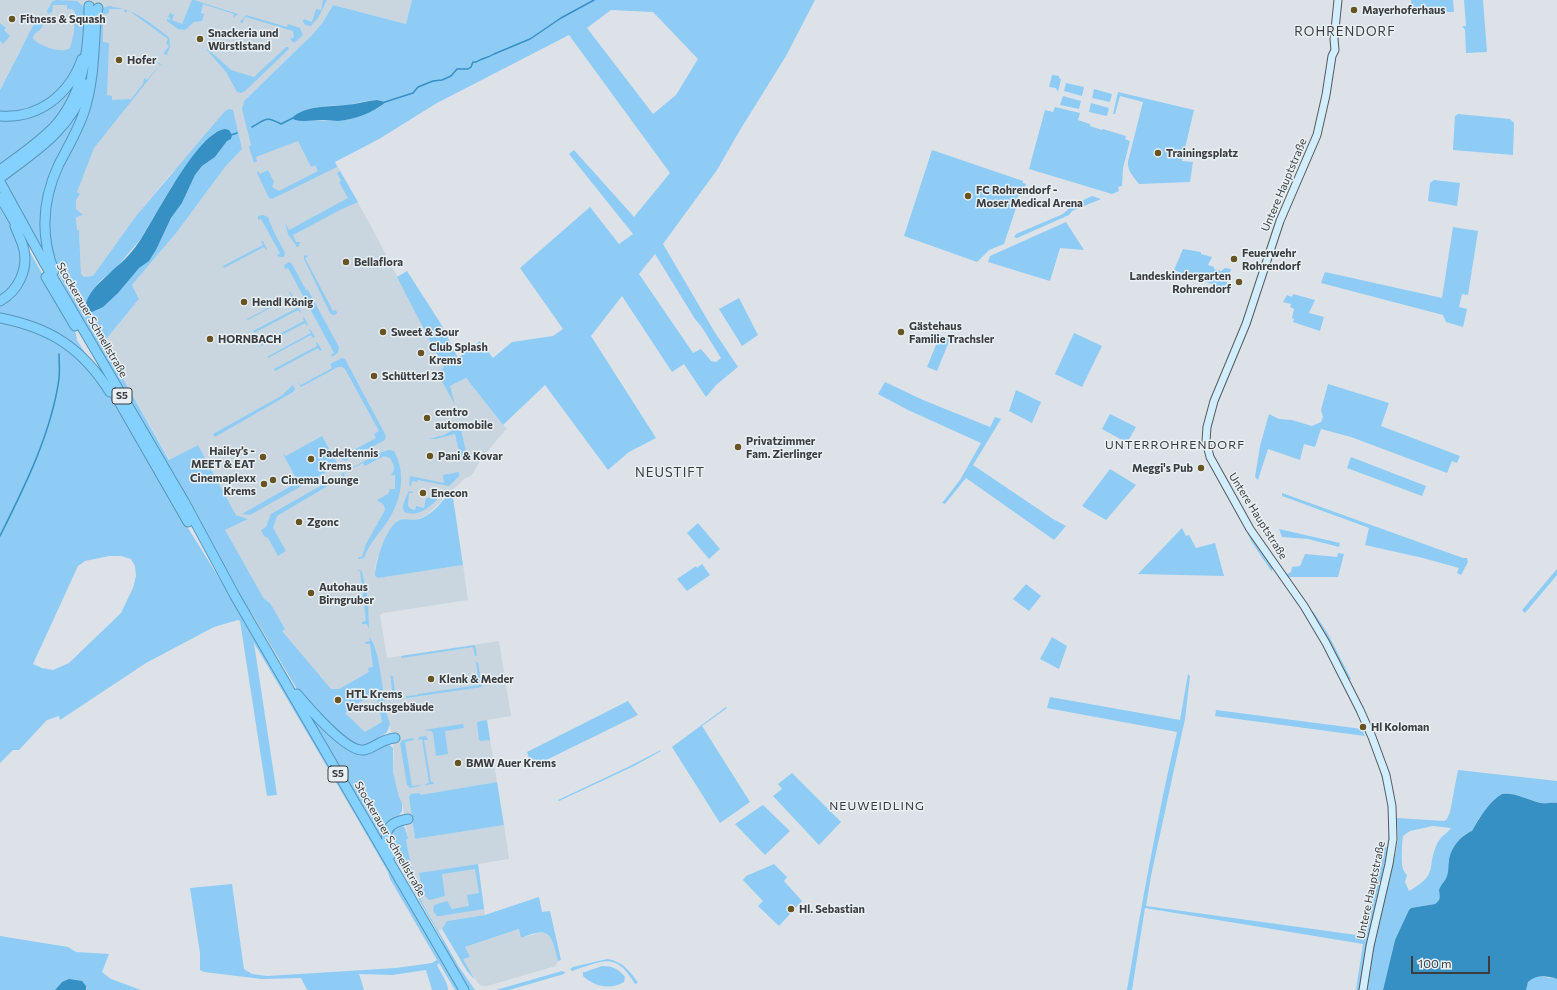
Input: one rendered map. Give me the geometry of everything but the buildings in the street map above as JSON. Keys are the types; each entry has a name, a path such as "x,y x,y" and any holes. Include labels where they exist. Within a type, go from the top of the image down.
{"highway":[{"path":"0,116 23,116 46,106 57,98 74,76 80,65 94,7 96,18 90,92 84,113 55,175 48,195 45,214 45,227 49,255 64,294"},
{"path":"0,170 39,141 62,118 75,96 80,82 86,55 87,40"},
{"path":"0,178 49,141 65,124 80,102 92,62"},
{"name":"Stockerauer Schnellstraße","path":"0,182 7,210 179,507 235,596"},
{"name":"Stockerauer Schnellstraße","path":"3,198 64,294 185,503 235,596 464,990"},
{"path":"0,300 5,298 18,285 24,269 24,251 22,241 7,210"},
{"path":"0,318 21,323 46,332 73,348 96,371 120,406"},
{"path":"281,675 311,710 350,747 362,750 367,749 382,740 395,738"},
{"path":"395,872 387,844 387,831 393,823 408,818"}],"main road":[{"name":"Untere Hauptstraße","path":"1338,0 1334,39 1335,48 1332,56 1326,95 1317,135 1280,221 1246,324 1214,401 1207,427 1206,441 1210,458 1250,529 1304,606 1326,643 1360,710 1386,775 1392,806 1393,839 1388,869 1370,946 1363,990"}],"shaded area":[{"path":"0,0 412,0 406,24 333,5 323,22 312,35 244,101 300,139 327,147 372,228 445,368 450,386 466,378 507,428 482,458 471,476 464,479 427,515 416,520 403,519 377,558 375,569 375,576 378,578 463,565 468,600 383,613 380,615 387,658 499,641 511,716 487,720 497,782 409,797 415,839 504,825 509,859 478,864 485,915 447,921 439,931 419,896 411,871 403,807 393,772 394,751 390,726 384,735 367,746 291,680 248,608 219,532 248,519 236,515 198,445 170,460 103,343 139,299 132,285 177,232 225,167 242,149 172,172 136,216 93,277 84,277 81,274 79,230 77,230 73,202 97,107 100,43 73,52 21,48 0,90"},
{"path":"56,0 77,1 85,8 84,40 77,64 63,87 34,109 0,113 0,90 37,18 43,23 43,26 35,34 33,38 34,40 52,49 66,50 70,48 74,33 75,12 72,9 67,9 67,5 53,5 52,12 48,14 47,11 52,2"},
{"path":"192,0 238,14 233,18 234,14 203,4 201,13 204,14 202,21 194,22 185,30 178,29 167,21 167,19 170,20 168,17 170,13 174,15 172,20 182,24"},
{"path":"323,0 327,0 318,18 311,26 305,25 303,21 304,19 312,22 316,9 321,10"},
{"path":"412,0 815,0 786,56 717,170 663,244 714,331 738,367 716,385 706,397 684,364 672,372 622,296 591,336 656,438 629,452 608,470 545,385 503,425 466,378 450,386 455,405 437,372 444,368 397,277 407,271 441,324 458,358 480,341 493,358 512,342 553,336 563,329 520,268 590,207 619,244 633,234 569,154 574,150 634,217 670,173 569,35 437,103 379,139 335,162 337,167 272,199 269,198 257,173 258,171 260,174 268,170 274,182 272,187 279,191 318,171 315,165 311,167 298,141 256,157 257,161 254,163 249,147 251,145 242,109 244,101 312,35 323,22 333,5 406,24","holes":["611,10 653,12 698,59 676,95 653,114 587,28","377,100 386,102 380,107 351,119 338,121 295,120 325,106 348,105","655,254 721,358 716,362 711,361 701,349 693,353 639,274"]},
{"path":"1411,0 1453,0 1454,12 1411,12"},
{"path":"1464,0 1483,0 1487,52 1466,53 1465,30 1462,26 1466,26"},
{"path":"112,6 123,9 109,9 109,13 103,15 103,42 109,43 107,95 112,96 112,100 131,99 143,84 144,78 147,80 160,65 157,62 161,64 94,148 77,192 80,194 76,200 76,209 83,215 76,217 77,230 79,230 81,274 84,277 93,276 136,216 225,111 229,109 233,110 242,149 225,167 177,232 132,285 139,299 103,343 169,460 198,445 236,515 248,519 225,530 264,599 270,603 285,629 282,631 331,689 339,689 369,672 368,668 373,667 370,644 366,644 365,642 370,641 369,637 378,658 385,701 381,705 378,705 377,699 372,696 356,704 357,706 345,713 365,732 382,722 380,712 386,712 390,724 387,732 367,746 352,745 301,696 255,618 243,601 82,320 55,268 47,228 53,187 80,128 100,12 105,7","holes":["225,129 227,141 215,157 202,166 195,175 182,203 171,218 156,250 149,260 139,267 129,279 85,303 100,281 115,269 140,240 172,186 201,146 213,134"]},
{"path":"130,11 149,22 169,37 170,47 167,54 168,55 163,54 169,46 166,43 168,39"},
{"path":"246,15 287,27 288,24 300,28 303,35 294,43 290,39 294,37 293,31 246,17 244,18 243,23 240,22"},
{"path":"0,23 6,28 4,30 10,36 3,44 0,41"},
{"path":"286,47 289,49 245,91 241,93 237,92 226,72 207,50 208,49 231,70 254,77"},
{"path":"1052,75 1059,76 1061,79 1058,92 1056,88 1049,87"},
{"path":"76,77 73,94 50,128 0,167 0,118 24,118"},
{"path":"1066,83 1084,87 1082,96 1064,91"},
{"path":"1094,89 1112,94 1110,102 1092,98"},
{"name":"Trainingsplatz","path":"1118,92 1194,110 1182,161 1193,162 1190,182 1139,184 1129,171 1128,161 1143,102 1120,96 1115,114 1113,114"},
{"path":"1063,96 1081,101 1079,109 1060,105"},
{"path":"377,100 386,102 370,112 351,119 338,121 302,121 292,118 297,114 311,109 350,105"},
{"path":"82,103 84,104 52,174 46,259 3,179"},
{"path":"1091,103 1109,108 1107,116 1089,112"},
{"path":"1055,107 1080,113 1078,120 1102,130 1103,129 1126,136 1125,139 1130,141 1123,168 1122,186 1118,187 1119,191 1112,194 1029,169 1045,110 1053,112"},
{"path":"1458,114 1510,119 1514,123 1513,155 1453,150 1455,116"},
{"path":"225,129 229,130 232,135 231,139 227,141 215,157 202,166 195,175 182,203 171,218 156,250 149,261 139,268 118,293 103,307 92,312 85,310 91,292 132,251 148,228 178,176 191,159 203,144 214,134"},
{"name":"FC Rohrendorf - Moser Medical Arena","path":"932,150 1023,181 1023,183 1026,184 1024,191 1020,191 1018,202 1004,244 989,250 977,262 904,236"},
{"path":"340,171 358,202 293,235 296,242 300,242 299,246 297,247 288,234 285,222 289,230 348,198 339,182 341,181 337,173"},
{"path":"1434,180 1460,183 1457,206 1428,201 1430,183"},
{"path":"1092,196 1101,199 1072,211 1069,215 1017,238 1014,237 1016,234 1063,214 1073,205"},
{"path":"0,204 17,236 23,260 16,283 0,298"},
{"path":"263,215 268,217 285,253 284,257 277,255 280,253 261,219 258,220 258,216"},
{"path":"1066,222 1084,250 1060,248 1050,281 988,262 990,256"},
{"path":"1453,227 1478,231 1468,295 1462,294 1459,307 1467,309 1463,327 1446,322 1443,315 1321,283 1325,272 1442,298"},
{"path":"261,241 263,241 267,249 266,250 264,247 224,268 223,266 263,245"},
{"path":"28,249 75,330 77,340 87,356 0,316 0,304 11,296"},
{"path":"1183,249 1201,252 1201,254 1212,257 1208,265 1214,267 1214,269 1221,271 1225,268 1231,269 1225,289 1174,270"},
{"path":"306,255 308,257 305,258 333,311 336,310 337,313 335,315 330,313 304,259 304,256"},
{"path":"289,262 292,264 306,290 308,290 339,347 338,353 333,356 330,355 334,353 288,268 285,269 284,265"},
{"path":"289,292 295,300 291,297 248,320 247,319 291,296"},
{"path":"1293,294 1315,300 1309,313 1324,317 1320,331 1293,322 1294,319 1292,318 1294,309 1290,307 1291,304 1283,302 1287,295 1292,297"},
{"path":"739,298 758,335 742,346 719,309"},
{"path":"297,304 301,312 300,313 298,310 254,333 253,331 297,308"},
{"path":"304,317 308,325 307,326 305,323 261,346 260,344 304,321"},
{"path":"0,320 59,341 102,383 163,488 231,597 459,990 455,990 439,963 437,965 447,984 448,990 432,990 426,970 392,975 359,974 364,990 307,990 301,978 262,979 204,972 200,970 200,953 190,888 232,884 244,969 252,974 267,976 396,968 432,963 437,960 390,879 388,872 254,643 277,795 267,796 240,621 238,620 214,627 146,663 60,720 59,716 47,720 19,750 13,750 0,763","holes":["109,556 121,556 131,559 135,566 136,576 133,588 121,613 69,663 53,670 42,668 33,664 78,566 85,561"]},
{"path":"310,329 315,337 313,338 311,335 268,358 267,357 311,333 309,330"},
{"path":"1074,333 1102,346 1082,387 1055,374"},
{"path":"940,335 950,339 937,371 927,367"},
{"path":"317,342 322,350 320,351 318,348 275,371 274,369 317,346"},
{"path":"342,358 345,359 386,436 385,440 345,461 342,460 340,455 341,457 376,438 374,434 379,431 345,369 338,367 301,387 298,382 301,385 332,368 330,364"},
{"path":"885,382 923,400 990,427 995,417 1001,419 973,465 1053,519 1066,526 1054,540 966,478 945,504 942,503 960,480 981,443 908,410 878,394"},
{"path":"1328,384 1389,403 1381,426 1460,456 1457,463 1452,461 1447,473 1351,437 1321,429 1315,447 1304,444 1300,460 1268,449 1258,480 1255,477 1260,446 1269,414 1279,419 1292,420 1312,426 1321,422 1323,417 1321,410"},
{"path":"293,385 295,389 293,392 215,437 213,434 281,396"},
{"path":"1016,390 1041,402 1032,423 1009,411"},
{"path":"1110,414 1136,427 1128,441 1124,441 1102,429"},
{"path":"460,426 468,459 461,460 455,434 436,439 429,439 444,435"},
{"name":"Padeltennis Krems","path":"322,436 337,463 337,466 250,515 242,514 298,482 283,454 286,456"},
{"path":"389,450 394,451 400,468 401,485 397,503 389,519 372,542 364,558 358,559 358,557 362,557 366,544 385,510 384,505 377,500 388,494 390,489 395,489 395,475 391,475 394,471 394,467 390,458 384,456 365,466 363,463 344,473 345,478 343,478 341,474 379,453"},
{"path":"1351,457 1426,486 1422,496 1347,468"},
{"path":"1110,469 1136,485 1106,520 1082,506"},
{"path":"459,472 459,476 449,486 418,480 417,482 412,481 411,486 409,486 410,476 444,483 443,475"},
{"path":"329,481 331,484 277,516 273,528 286,551 278,556 268,538 264,536 261,530 266,527 271,514"},
{"path":"443,490 444,492 437,500 418,513 413,514 404,512 403,507 409,491 413,493 409,493 408,506 415,510 416,506 424,508 426,498 430,498 439,491"},
{"path":"452,491 463,565 378,578 375,576 375,570 382,546 389,530 398,521 404,519 416,520 426,516 434,510"},
{"path":"1282,493 1463,558 1467,558 1468,562 1461,575 1457,573 1459,568 1365,545 1369,528 1282,496"},
{"path":"698,523 720,549 709,559 687,533"},
{"path":"1182,528 1186,536 1189,535 1196,548 1215,543 1224,576 1138,574"},
{"path":"1279,529 1340,543 1339,547 1308,539 1282,537"},
{"path":"1247,532 1272,567 1272,572 1251,541"},
{"path":"1338,553 1344,554 1338,577 1289,577 1287,574 1291,572 1292,567 1300,566 1305,554 1337,557"},
{"path":"702,564 710,575 687,591 677,579 696,566 697,568"},
{"path":"1557,569 1557,575 1525,613 1522,610"},
{"path":"360,570 362,572 368,599 369,629 367,624 362,624 362,622 366,621 360,571 357,571"},
{"path":"1026,584 1041,596 1029,611 1013,599"},
{"path":"1313,611 1328,634 1351,679 1348,681 1312,613"},
{"path":"1052,637 1067,646 1059,669 1040,659"},
{"path":"475,645 477,656 475,656 473,647 402,658 401,656"},
{"path":"476,662 478,662 482,687 393,700 390,671 391,676 393,676 396,699 406,698 406,696 479,685"},
{"path":"1188,674 1190,676 1185,719 1151,876 1146,906 1364,936 1383,848 1387,847 1389,833 1389,818 1385,790 1368,737 1370,737 1384,775 1390,806 1391,838 1360,990 1356,990 1363,944 1145,908 1132,990 1127,990 1156,828 1177,732 1047,708 1050,697 1180,720"},
{"path":"628,701 638,715 532,767 527,752"},
{"path":"303,706 349,749 388,743 393,748 393,772 399,797 402,803 402,811 392,820 384,844"},
{"path":"726,707 727,708 702,726 750,802 720,823 672,747"},
{"path":"1216,710 1362,729 1365,736 1215,716"},
{"path":"487,720 490,740 481,741 479,740 477,722"},
{"path":"463,724 464,728 445,731 448,754 436,756 433,733 431,731 424,730"},
{"path":"426,736 428,740 424,740 431,782 434,782 433,784 425,785 429,783 422,739 418,740 419,737"},
{"path":"413,738 414,740 405,742 412,786 421,785 410,788 407,785 400,743 403,740"},
{"path":"661,750 634,766 559,801 558,800 628,767"},
{"path":"1458,770 1557,781 1557,803 1541,803 1517,795 1502,794 1479,818 1472,831 1465,834 1461,838 1449,863 1449,872 1438,902 1435,904 1411,908 1395,940 1383,990 1366,990 1371,953 1396,852 1398,839 1397,818 1444,821 1447,819 1450,812","holes":["1433,826 1451,828 1438,842 1432,858 1429,874 1419,885 1409,891 1405,882 1407,875 1402,866 1403,836 1410,831"]},
{"path":"792,773 841,822 819,845 773,796 782,789 778,784"},
{"path":"497,782 504,825 415,839 409,797 411,794 420,793 420,795"},
{"path":"1502,794 1517,795 1541,803 1557,803 1557,979 1538,977 1531,979 1528,982 1526,990 1383,990 1395,940 1409,910 1411,908 1435,904 1438,901 1440,896 1439,890 1447,876 1451,852 1460,839 1472,831 1489,806"},
{"path":"763,805 790,831 765,855 735,824"},
{"path":"401,824 405,828 408,838 406,840 415,886 423,904 459,967 475,990 467,990 450,960 441,938 392,853 390,848 392,827"},
{"path":"478,864 484,909 437,916 433,911 434,905 447,901 452,909 469,906 467,895 479,893 475,869 442,874 445,896 430,900 423,892 419,873"},
{"path":"774,864 787,877 784,881 802,901 779,926 758,906 763,901 743,880 746,876"},
{"path":"539,897 542,912 550,911 561,960 558,961 553,944 548,935 538,933 521,938 519,929 465,947 470,957 463,959 475,980 467,971 442,929 447,921 485,915"},
{"path":"520,929 521,938 538,933 546,933 552,937 558,961 556,966 487,986 482,986 478,983 462,959 465,947"},
{"path":"0,936 68,947 76,952 109,954 102,972 111,979 141,990 86,990 87,988 62,982 55,990 0,990"},
{"path":"607,959 617,962 625,967 638,983 635,984 621,967 608,961 572,971 570,969"},
{"path":"602,966 612,967 618,970 625,977 624,982 608,987 592,983 583,976 583,972"},
{"path":"562,971 565,972 564,974 509,990 496,990"},
{"path":"1539,976 1557,979 1557,990 1526,990 1528,982 1533,977"},
{"path":"69,979 82,981 86,986 86,990 55,990 62,982"}],"waterway":[{"path":"385,102 413,93 418,87 451,76 457,69 468,69 471,67 473,62 530,39 561,18 594,0"},
{"path":"252,127 269,119 281,124 293,118"},
{"path":"231,135 237,133"},
{"path":"0,536 28,479 50,420 59,379 59,354"}],"place":[{"name":"Mayerhoferhaus","path":"1354,10"},
{"name":"Fitness & Squash","path":"12,19"},
{"name":"Snackeria und Würstlstand","path":"200,39"},
{"name":"Hofer","path":"119,60"},
{"name":"Trainingsplatz","path":"1158,153"},
{"name":"FC Rohrendorf - Moser Medical Arena","path":"968,196"},
{"name":"Feuerwehr Rohrendorf","path":"1234,259"},
{"name":"Bellaflora","path":"346,262"},
{"name":"Landeskindergarten Rohrendorf","path":"1239,282"},
{"name":"Hendl König","path":"244,302"},
{"name":"Sweet & Sour","path":"383,332"},
{"name":"Gästehaus Familie Trachsler","path":"901,332"},
{"name":"HORNBACH","path":"210,339"},
{"name":"Club Splash Krems","path":"421,353"},
{"name":"Schütterl 23","path":"374,376"},
{"name":"centro automobile","path":"427,418"},
{"name":"Privatzimmer Fam. Zierlinger","path":"738,447"},
{"name":"Pani & Kovar","path":"430,456"},
{"name":"Hailey’s - MEET & EAT","path":"263,457"},
{"name":"Padeltennis Krems","path":"311,459"},
{"name":"Meggi's Pub","path":"1201,468"},
{"name":"Cinema Lounge","path":"273,480"},
{"name":"Cinemaplexx Krems","path":"264,484"},
{"name":"Enecon","path":"423,493"},
{"name":"Zgonc","path":"299,522"},
{"name":"Autohaus Birngruber","path":"311,593"},
{"name":"Klenk & Meder","path":"431,679"},
{"name":"HTL Krems Versuchsgebäude","path":"338,700"},
{"name":"Hl Koloman","path":"1363,727"},
{"name":"BMW Auer Krems","path":"458,763"},
{"name":"Hl. Sebastian","path":"791,909"}],"district":[{"name":"ROHRENDORF","path":"1345,32"},
{"name":"UNTERROHRENDORF","path":"1175,445"},
{"name":"NEUSTIFT","path":"670,473"},
{"name":"NEUWEIDLING","path":"877,806"}]}
